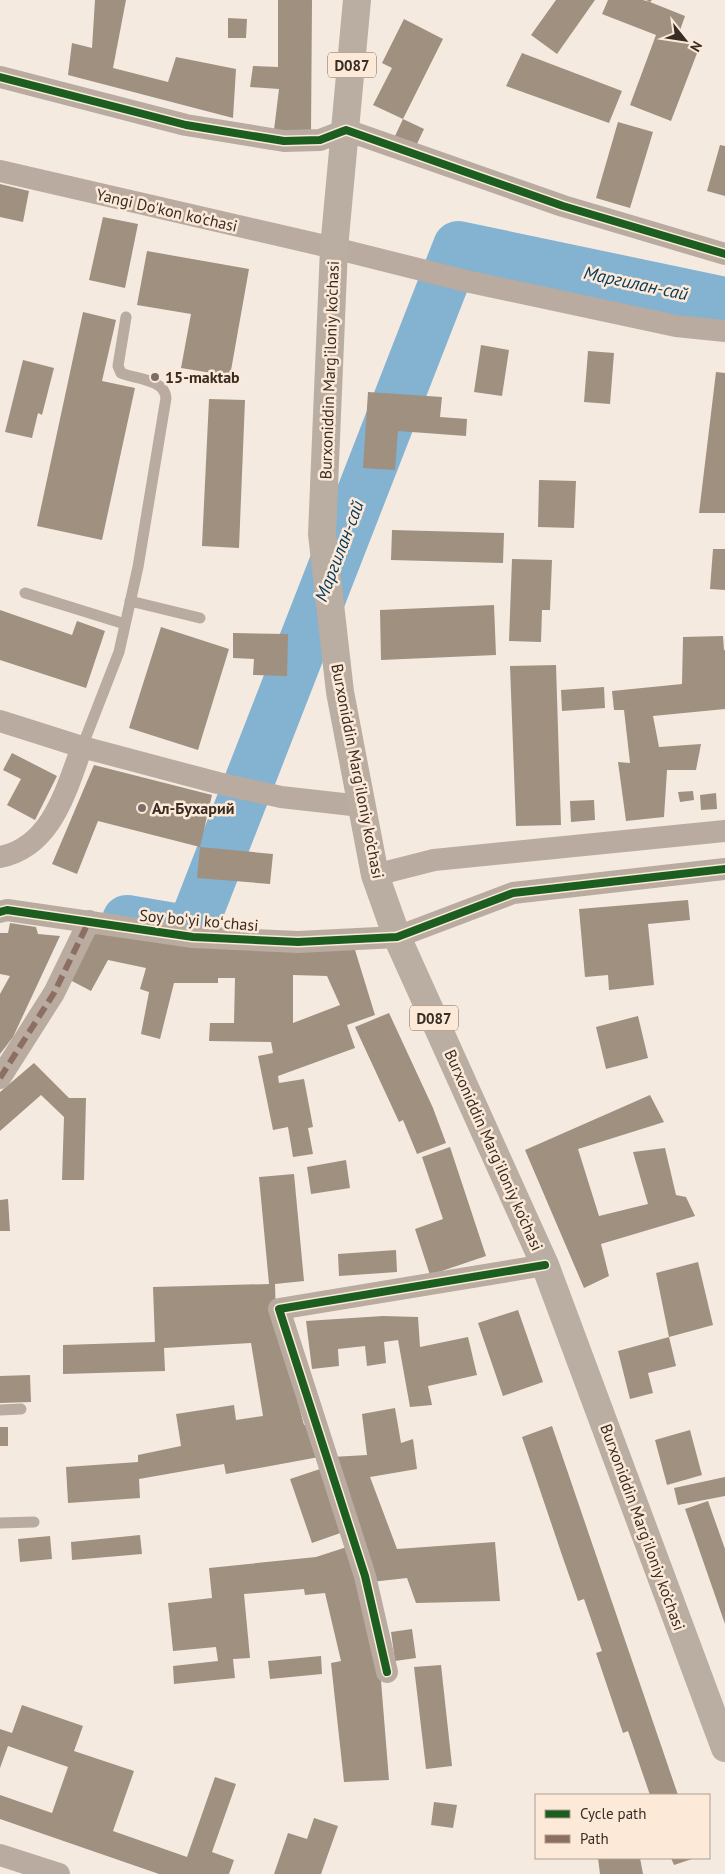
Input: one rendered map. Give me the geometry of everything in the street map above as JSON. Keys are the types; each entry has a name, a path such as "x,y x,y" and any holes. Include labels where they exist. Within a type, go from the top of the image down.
{"main road":[{"name":"Burxoniddin Marg’iloniy ko’chasi","path":"358,0 334,248 322,534 340,692 375,875 397,937 545,1265 725,1748"}],"street":[{"path":"0,76 186,125 284,141 320,140 346,130 563,206 725,254"},
{"name":"Yangi Do'kon ko'chasi","path":"0,171 334,248 470,282 676,326 725,331"},
{"path":"0,721 82,747 218,783 281,797 361,806"},
{"path":"0,857 10,855 27,846 44,830 60,806 82,747"},
{"path":"375,875 434,860 725,831"},
{"name":"Soy boʻyi koʻchasi","path":"0,912 7,910 193,937 298,942 397,937 513,892 725,869"},
{"path":"0,1078 54,993 89,921"},
{"path":"387,1672 365,1576 279,1309 545,1265"},
{"path":"0,1855 59,1874"}],"lane":[{"path":"82,747 118,652 125,624 138,567 166,398 166,392 162,387 148,380 121,372 118,366 126,317"},
{"path":"25,593 125,624"},
{"path":"130,601 200,618"},
{"path":"0,1410 21,1409"},
{"path":"0,1523 34,1522"}],"building":[{"path":"95,0 126,0 113,68 168,82 176,57 236,69 233,118 68,75 72,43 92,48"},
{"path":"278,0 312,0 311,133 274,130 279,89 250,87 253,66 278,67"},
{"path":"556,0 595,0 557,54 531,35"},
{"path":"608,0 643,0 685,16 677,39 699,48 671,121 630,105 656,35 602,14"},
{"path":"228,18 247,19 246,38 228,38"},
{"path":"404,19 443,39 403,119 373,105 392,68 382,63"},
{"path":"522,53 622,91 609,123 506,86"},
{"path":"403,119 424,129 416,146 395,136"},
{"path":"618,122 653,132 630,208 596,198"},
{"path":"720,145 725,146 725,196 707,191"},
{"path":"0,184 29,191 23,222 0,217"},
{"path":"103,217 138,224 125,288 89,280"},
{"path":"147,251 249,269 230,376 181,368 191,314 137,305"},
{"path":"83,312 116,320 102,381 135,388 102,540 37,526"},
{"path":"481,345 509,350 502,396 474,392"},
{"path":"588,351 614,353 610,404 584,402"},
{"path":"23,360 54,368 42,415 38,413 32,438 5,432"},
{"path":"716,372 725,373 725,513 699,513"},
{"path":"368,392 442,397 440,417 467,419 466,436 398,431 395,470 363,468"},
{"path":"209,399 245,400 239,548 202,546"},
{"path":"539,480 576,481 574,528 538,527"},
{"path":"392,530 504,533 503,563 391,560"},
{"path":"713,549 725,549 725,590 710,589"},
{"path":"512,559 552,560 550,610 542,610 541,642 509,641"},
{"path":"494,605 496,655 381,660 380,610"},
{"path":"0,610 72,635 77,621 105,631 86,688 0,660"},
{"path":"161,627 229,649 198,750 129,728"},
{"path":"233,633 288,634 287,676 253,675 254,659 233,658"},
{"path":"723,636 725,650 725,709 653,716 659,747 701,744 696,770 667,770 664,817 626,821 618,762 630,763 624,710 614,710 612,691 682,684 683,637"},
{"path":"556,665 561,825 516,826 510,666"},
{"path":"604,687 605,708 562,711 561,690"},
{"path":"12,753 57,776 35,820 7,805 21,779 3,770"},
{"name":"Ал-Бухарий","path":"94,765 212,795 200,847 98,821 77,874 52,864"},
{"path":"693,791 694,800 680,802 678,792"},
{"path":"716,793 717,809 701,810 700,795"},
{"path":"594,800 595,820 571,822 570,801"},
{"name":"Ал-Бухарий","path":"200,847 273,854 270,884 197,878"},
{"path":"688,900 690,920 648,924 654,985 609,990 608,975 585,977 579,909"},
{"path":"10,923 36,927 38,934 60,936 13,1037 0,1054 0,994 10,976 0,974 0,933 8,933"},
{"path":"97,930 355,950 375,1015 347,1025 355,1048 278,1076 279,1083 304,1079 313,1127 308,1128 313,1154 293,1157 288,1127 273,1130 258,1056 273,1053 271,1042 209,1041 210,1023 234,1023 235,978 218,978 218,983 174,983 160,1039 141,1034 149,992 140,989 146,968 108,960 91,991 70,980","holes":["293,975 327,976 340,1005 293,1023"]},
{"path":"389,1013 433,1108 446,1143 417,1154 403,1120 399,1122 355,1027"},
{"path":"638,1016 648,1058 606,1069 596,1027"},
{"path":"34,1063 69,1098 86,1098 84,1180 62,1180 64,1117 41,1095 0,1131 0,1092"},
{"path":"650,1095 664,1122 578,1149 599,1216 648,1204 633,1152 665,1148 676,1195 686,1197 695,1216 601,1244 609,1276 584,1288 525,1150"},
{"path":"450,1147 486,1256 430,1275 415,1229 443,1219 422,1157"},
{"path":"346,1160 350,1188 311,1194 307,1167"},
{"path":"294,1174 304,1281 275,1284 276,1318 304,1425 313,1423 319,1457 226,1474 224,1464 139,1479 140,1498 68,1503 66,1467 138,1462 138,1455 181,1446 176,1414 234,1405 236,1420 263,1416 251,1343 164,1348 165,1371 63,1374 63,1345 155,1342 153,1287 269,1284 259,1177"},
{"path":"8,1199 10,1231 0,1231 0,1200"},
{"path":"396,1250 397,1272 339,1276 338,1254"},
{"path":"698,1262 713,1325 669,1337 656,1273"},
{"path":"518,1310 543,1382 503,1396 478,1323"},
{"path":"383,1316 418,1317 420,1347 468,1337 477,1375 428,1386 432,1405 410,1407 398,1340 384,1342 386,1363 367,1366 365,1346 338,1349 339,1366 312,1369 306,1321"},
{"path":"669,1337 676,1366 648,1373 653,1393 630,1399 618,1351"},
{"path":"30,1375 31,1402 0,1403 0,1376"},
{"path":"395,1408 401,1443 413,1439 417,1469 370,1477 397,1549 495,1542 500,1601 416,1603 407,1578 371,1582 332,1457 367,1455 362,1414"},
{"path":"552,1426 678,1794 650,1794 628,1731 623,1733 596,1653 602,1651 584,1599 578,1601 522,1437"},
{"path":"0,1427 8,1427 8,1446 0,1446"},
{"path":"690,1430 702,1475 667,1485 655,1440"},
{"path":"326,1467 349,1530 312,1543 290,1479"},
{"path":"725,1477 725,1496 678,1505 674,1488"},
{"path":"708,1501 725,1549 725,1624 685,1509"},
{"path":"140,1535 142,1554 72,1560 71,1542"},
{"path":"50,1536 52,1559 20,1562 18,1539"},
{"path":"353,1545 379,1656 389,1780 344,1782 331,1663 341,1661 325,1593 305,1595 304,1589 244,1594 250,1658 233,1659 235,1678 174,1684 173,1666 218,1661 216,1647 173,1651 168,1603 212,1598 209,1568 316,1557"},
{"path":"412,1629 416,1658 395,1661 391,1632"},
{"path":"321,1656 322,1674 270,1679 268,1661"},
{"path":"441,1665 452,1766 426,1769 414,1667"},
{"path":"22,1705 83,1726 74,1751 134,1771 113,1831 187,1857 215,1777 236,1784 212,1852 234,1860 229,1874 159,1874 0,1819 0,1795 52,1813 68,1767 8,1746 0,1768 0,1729 12,1733"},
{"path":"434,1802 457,1805 453,1828 431,1825"},
{"path":"314,1818 338,1826 321,1874 274,1874 288,1833 307,1839"},
{"path":"598,1859 640,1859 643,1874 600,1874"},
{"path":"671,1859 692,1859 674,1865"}],"waterway":[{"name":"Маргилан-сай","path":"127,920 191,931 458,246 725,302"}],"marked path":[{"path":"0,1078 54,993 89,921"}],"cycle path":[{"path":"0,77 186,125 284,141 320,140 346,130 563,206 725,254"},
{"path":"0,912 7,910 193,937 298,942 397,937 513,893 725,869"},
{"path":"387,1672 365,1576 279,1309 545,1265"}],"place":[{"name":"15-maktab","path":"155,377"},
{"name":"Ал-Бухарий","path":"142,808"}]}
